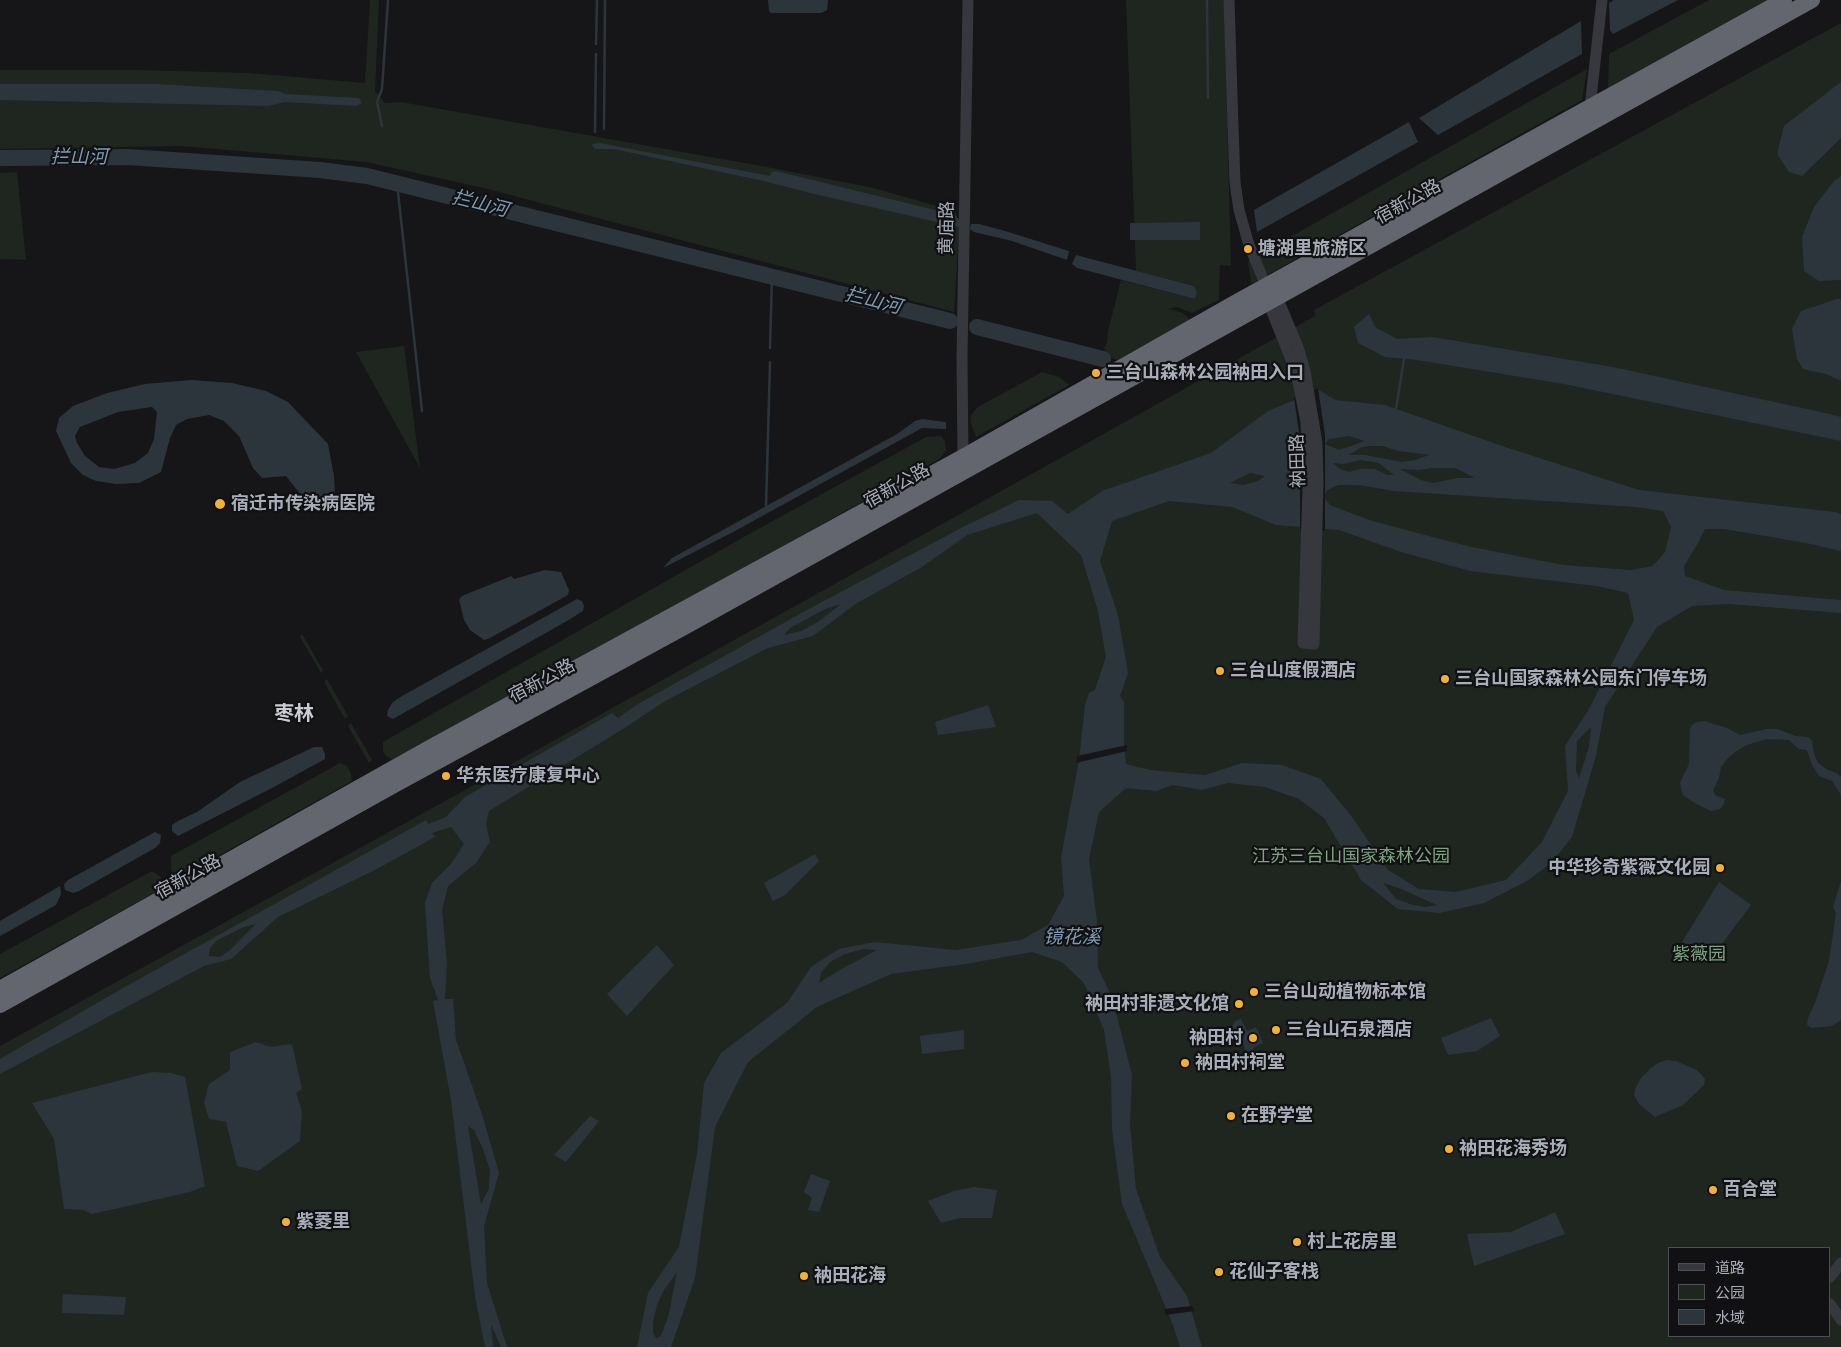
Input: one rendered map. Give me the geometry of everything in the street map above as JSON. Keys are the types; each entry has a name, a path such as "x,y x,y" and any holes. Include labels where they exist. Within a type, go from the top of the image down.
{"highway":[{"name":"宿新公路","path":"0,1005 378,794 696,620 1590,107 1784,0"},
{"name":"宿新公路","path":"0,989 435,745 962,457 1812,0"}],"street":[{"name":"黄庙路","path":"962,457 968,0"},
{"name":"衲田路","path":"1229,0 1233,136 1239,210 1249,244 1300,371 1306,422 1311,534 1308,643"},
{"path":"1590,107 1602,0"},
{"path":"1831,1276 1841,1263"},
{"path":"1831,1305 1841,1320"}],"green space":[{"path":"370,0 379,0 375,91 385,103 401,102 767,167 874,188 954,211 959,227 954,312 484,188 366,162 182,146 0,149 0,70 139,70 249,73 365,83"},
{"path":"1126,0 1224,0 1231,266 1220,265 1219,300 1192,313 1177,307 1169,309 1183,313 1190,320 1117,360 1110,357 1104,348 1107,343 1108,331 1121,280 1195,299 1197,292 1194,286 1136,271"},
{"path":"1709,0 1768,0 1608,88 1609,54"},
{"name":"江苏三台山国家森林公园","path":"1841,23 1841,1347 0,1347 0,1046 467,789 1315,316 1314,310"},
{"path":"1587,69 1582,100 1251,284 1248,261"},
{"path":"17,172 26,260 0,259 0,173"},
{"path":"404,346 420,468 356,352"},
{"path":"1042,372 1059,377 1069,385 976,437 971,424 971,415 978,407"},
{"path":"941,436 945,442 946,451 939,459 404,757 394,761 386,756 383,751 383,742 749,534 926,437"},
{"path":"302,634 323,670 321,673 300,637"},
{"path":"327,679 348,716 345,719 324,682"},
{"path":"351,723 372,760 369,763 348,726"},
{"path":"340,763 347,766 352,781 184,875 175,878 171,869 171,856"},
{"path":"152,871 161,877 160,887 154,893 0,978 0,954"}],"water":[{"path":"768,0 828,0 827,10 821,13 771,13"},
{"path":"1614,0 1678,0 1613,34 1610,30 1609,3"},
{"path":"1581,21 1582,54 1438,135 1419,118"},
{"path":"1841,82 1841,138 1802,176 1789,172 1777,154 1784,126"},
{"path":"0,84 155,84 359,98 362,103 356,106 285,102 268,106 0,100"},
{"path":"1409,122 1418,142 1257,232 1254,210"},
{"path":"600,143 770,176 772,172 776,171 955,215 960,221 959,227 768,182 614,149 595,149 591,144"},
{"path":"1841,176 1841,280 1819,281 1804,271 1802,237 1814,207 1834,181"},
{"path":"1200,222 1200,240 1130,240 1130,223"},
{"path":"971,224 979,224 1005,231 1069,251 1067,260 1012,241 974,232 970,229"},
{"path":"1076,255 1194,286 1197,292 1195,299 1077,268 1072,264"},
{"path":"1841,299 1841,381 1826,374 1803,369 1797,359 1792,329 1801,311"},
{"path":"1369,314 1375,327 1397,339 1433,337 1613,367 1830,414 1841,417 1841,441 1564,384 1417,360 1385,357 1358,343 1354,327"},
{"path":"191,380 232,383 266,391 288,402 328,444 334,476 335,497 328,506 315,507 306,501 286,476 262,478 253,468 239,436 224,421 209,415 187,419 176,425 170,438 161,472 139,483 116,484 96,481 83,475 71,463 56,431 59,418 73,406 107,393 145,384","holes":["152,407 157,412 154,439 148,453 135,463 114,469 99,467 85,456 77,443 75,436 80,427 118,412"]},
{"name":"镜花溪","path":"1319,390 1335,400 1385,405 1505,447 1639,490 1841,514 1841,551 1724,529 1705,529 1684,566 1685,576 1724,590 1841,600 1841,613 1729,604 1692,606 1657,627 1605,707 1596,756 1572,837 1551,863 1527,881 1484,903 1440,913 1398,909 1361,880 1324,818 1299,799 1265,787 1228,783 1202,790 1173,785 1156,791 1126,788 1099,812 1089,859 1097,921 1098,968 1112,997 1132,1075 1130,1124 1136,1189 1160,1257 1187,1296 1202,1347 1180,1347 1173,1325 1122,1204 1112,1130 1111,1077 1104,1030 1084,983 1062,962 1032,952 966,964 891,974 817,1007 748,1062 715,1127 695,1278 671,1347 637,1347 648,1293 679,1247 697,1154 704,1083 721,1053 787,1003 811,967 839,949 875,942 956,950 1021,940 1048,925 1064,896 1061,857 1079,760 1085,705 1089,693 1095,690 1106,657 1098,611 1081,555 1037,513 967,535 922,567 857,603 813,636 768,648 665,701 489,811 486,824 490,842 476,863 448,886 442,910 447,963 445,999 453,999 456,1040 482,1114 499,1173 484,1226 487,1283 507,1347 501,1347 491,1324 493,1347 485,1347 475,1296 451,1100 433,1001 438,1000 430,978 425,903 432,883 451,864 464,844 451,827 432,833 435,837 375,870 278,917 231,959 204,966 0,1074 0,1059 123,988 426,820 428,824 446,817 465,797 612,713 618,718 638,704 807,610 963,527 1019,500 1052,501 1068,514 1102,491 1211,453 1268,411","holes":["1349,436 1365,441 1339,450 1325,444 1329,439","1368,446 1382,446 1399,451 1429,455 1402,462 1365,455 1349,455 1360,448","1361,460 1379,463 1394,475 1387,475 1375,469 1360,469 1349,472 1340,469 1333,463 1343,464","1455,468 1475,478 1457,478 1433,483 1421,480 1400,469","1250,473 1265,476 1258,481 1243,485 1230,483","1338,485 1359,485 1394,491 1636,507 1663,511 1671,527 1665,552 1653,566 1631,570 1563,565 1467,546 1372,521 1330,505 1323,496 1328,490","1169,501 1232,507 1276,525 1339,530 1401,552 1470,571 1596,586 1628,593 1634,620 1589,709 1565,746 1568,791 1542,842 1506,880 1456,892 1419,889 1388,870 1352,817 1321,779 1282,765 1242,763 1205,775 1150,770 1126,764 1124,702 1120,696 1128,673 1118,615 1100,561 1112,521","841,604 818,622 801,631 784,635 790,628 825,609","1591,727 1589,747 1579,778 1576,771 1577,741","538,762 553,765 526,783 507,786 515,773","1383,883 1437,905 1425,907 1396,899","256,924 230,950 220,957 209,956 210,948 216,941 244,927","863,949 877,950 819,983 821,973 830,962 845,954","468,1126 474,1130 490,1170 489,1189 481,1204","677,1272 669,1314 661,1336 656,1338 653,1333 653,1322 657,1305 664,1290"]},
{"path":"922,419 946,422 946,429 922,428 735,531 663,568 672,558 897,434 915,421"},
{"path":"545,570 561,572 569,590 568,595 490,638 484,640 470,630 464,620 459,600 462,596 511,576 514,579"},
{"path":"577,599 582,601 583,611 567,621 393,719 387,716 393,702 402,696"},
{"path":"988,705 996,727 938,735 935,722"},
{"path":"1704,721 1727,728 1740,735 1767,729 1777,729 1796,736 1808,737 1812,740 1814,754 1818,763 1841,777 1841,795 1832,781 1819,776 1812,765 1807,750 1799,749 1789,740 1767,739 1738,750 1721,767 1719,778 1713,790 1715,795 1725,799 1720,809 1711,811 1693,802 1683,795 1680,783 1689,764 1690,729 1697,722"},
{"path":"314,747 322,747 325,759 178,836 172,831 172,825 197,812 240,782"},
{"path":"155,832 161,835 160,843 155,848 79,891 73,893 65,890 64,884 68,880"},
{"path":"815,854 819,861 785,895 773,901 764,883"},
{"path":"1841,881 1841,1020 1832,1026 1812,1028 1807,1025 1808,1018 1829,961 1836,913 1833,907"},
{"path":"1719,882 1751,905 1707,964 1679,947"},
{"path":"60,886 61,894 56,905 0,936 0,921"},
{"path":"657,945 674,965 627,1016 607,994"},
{"path":"1491,1018 1500,1036 1477,1051 1448,1055 1441,1038"},
{"path":"1241,1019 1247,1031 1256,1027 1263,1043 1253,1048 1257,1058 1250,1060 1242,1042 1235,1045 1229,1031 1235,1021"},
{"path":"964,1030 964,1049 922,1054 920,1036"},
{"path":"256,1042 271,1047 292,1044 302,1089 296,1093 302,1111 300,1141 258,1171 237,1166 226,1122 209,1119 204,1103 209,1084 230,1070 230,1052"},
{"path":"1667,1060 1676,1061 1697,1070 1705,1079 1704,1085 1683,1105 1655,1117 1639,1104 1634,1095 1635,1089 1641,1078 1651,1068"},
{"path":"152,1072 171,1073 185,1077 205,1186 190,1192 92,1214 83,1210 64,1209 54,1139 32,1103"},
{"path":"590,1116 599,1121 566,1162 554,1155"},
{"path":"811,1174 830,1181 819,1212 808,1210 812,1198 804,1192"},
{"path":"974,1187 997,1190 992,1218 960,1218 941,1223 928,1201 954,1191"},
{"path":"1555,1212 1565,1234 1474,1266 1467,1234 1511,1232"},
{"path":"63,1294 126,1297 124,1315 62,1313"}],"pier":[{"path":"1318,388 1325,435 1325,531 1300,529 1300,439 1294,398"},
{"path":"1127,745 1127,751 1076,763 1077,756"},
{"path":"1192,1306 1194,1311 1166,1315 1164,1309"}],"waterway":[{"path":"382,126 377,102 382,89 388,0"},
{"path":"596,44 597,0"},
{"path":"604,129 605,0"},
{"path":"1207,0 1208,98"},
{"path":"595,132 596,54"},
{"name":"拦山河","path":"0,158 128,157 320,170 367,176 950,321"},
{"path":"397,183 422,411"},
{"path":"770,348 772,276"},
{"name":"拦山河","path":"977,327 1103,359"},
{"path":"1396,409 1404,359"},
{"path":"766,507 770,362"},
{"path":"488,796 563,753"}],"place":[{"name":"塘湖里旅游区","path":"1248,249"},
{"name":"三台山森林公园衲田入口","path":"1096,373"},
{"name":"宿迁市传染病医院","path":"220,504"},
{"name":"三台山度假酒店","path":"1220,671"},
{"name":"三台山国家森林公园东门停车场","path":"1445,679"},
{"name":"华东医疗康复中心","path":"446,776"},
{"name":"中华珍奇紫薇文化园","path":"1720,868"},
{"name":"三台山动植物标本馆","path":"1254,992"},
{"name":"衲田村非遗文化馆","path":"1239,1004"},
{"name":"三台山石泉酒店","path":"1276,1030"},
{"name":"衲田村","path":"1253,1038"},
{"name":"衲田村祠堂","path":"1185,1063"},
{"name":"在野学堂","path":"1231,1116"},
{"name":"衲田花海秀场","path":"1449,1149"},
{"name":"百合堂","path":"1713,1190"},
{"name":"紫菱里","path":"286,1222"},
{"name":"村上花房里","path":"1297,1242"},
{"name":"花仙子客栈","path":"1219,1272"},
{"name":"衲田花海","path":"804,1276"}],"district":[{"name":"枣林","path":"294,714"}],"park label":[{"name":"紫薇园","path":"1699,955"}]}
